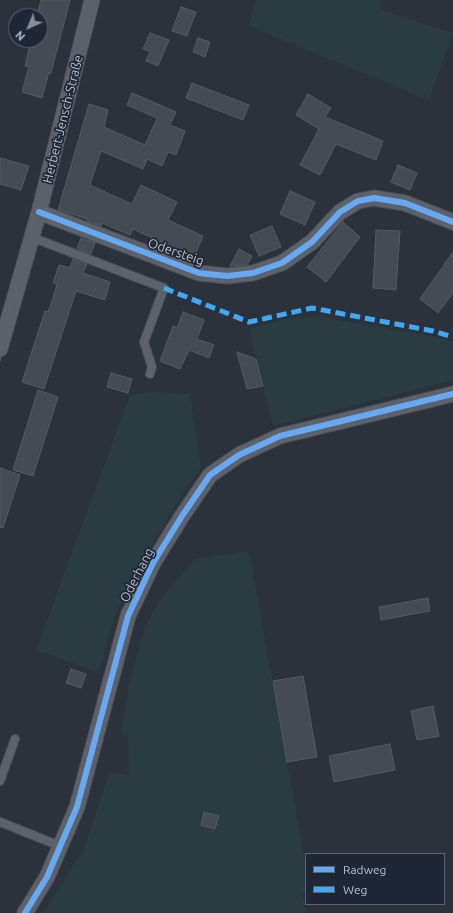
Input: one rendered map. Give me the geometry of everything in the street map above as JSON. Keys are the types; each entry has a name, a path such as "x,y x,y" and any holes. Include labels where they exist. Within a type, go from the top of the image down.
{"street":[{"name":"Herbert-Jensch-Straße","path":"0,349 39,212 92,0"},
{"name":"Odersteig","path":"39,212 199,273 227,276 253,273 282,263 312,242 340,212 358,201 374,198 405,203 453,222"},
{"name":"Oderhang","path":"25,913 46,877 77,807 128,616 153,563 182,516 210,475 239,455 280,436 453,394"}],"lane":[{"path":"31,237 164,288 144,342 152,366 150,374"},
{"path":"0,780 15,739"},
{"path":"0,822 60,846"}],"shaded area":[{"path":"255,0 381,0 379,9 453,33 429,100 249,26"},
{"path":"321,317 440,338 453,342 453,380 273,426 249,329 289,318"},
{"path":"151,392 190,394 201,468 186,487 135,574 115,614 99,672 36,650 130,395"},
{"path":"249,551 305,861 305,892 302,893 306,913 43,913 84,849 110,771 129,775 128,736 121,734 129,685 144,629 159,601 195,559"}],"building":[{"path":"41,0 70,0 51,73 49,72 42,98 22,92 29,67 25,66 29,48 48,48 48,8 39,8"},
{"path":"181,7 196,12 187,36 172,31"},
{"path":"150,33 169,40 158,66 146,61 150,51 143,49"},
{"path":"198,38 210,42 205,57 193,52"},
{"path":"192,83 249,105 243,120 186,98"},
{"path":"132,93 176,112 170,125 185,131 176,155 168,152 162,166 147,159 143,169 101,151 90,185 132,204 141,185 177,202 168,220 203,236 194,257 133,229 130,235 102,223 101,226 87,221 88,219 58,210 89,104 108,110 104,127 145,145 157,118 127,105"},
{"path":"308,94 331,108 325,117 383,141 376,160 336,144 320,175 300,165 319,129 296,115"},
{"path":"0,158 29,166 21,190 0,184"},
{"path":"398,165 417,173 410,190 391,182"},
{"path":"290,191 315,202 305,225 280,214"},
{"path":"343,222 360,237 326,282 307,267"},
{"path":"272,226 281,247 259,256 250,235"},
{"path":"376,230 400,231 396,290 373,288"},
{"path":"81,238 95,243 91,254 77,249"},
{"path":"239,249 252,256 247,265 230,266"},
{"path":"453,252 453,293 438,313 420,299"},
{"path":"73,259 87,264 83,273 110,282 105,300 76,291 44,389 22,382 45,311 48,312 53,298 57,284 53,283 59,265 70,268"},
{"path":"183,312 204,320 197,339 214,345 209,358 189,350 180,369 160,361 173,326 177,328"},
{"path":"237,352 256,359 263,386 247,389"},
{"path":"111,373 132,379 128,393 107,387"},
{"path":"38,390 58,397 33,476 13,470"},
{"path":"0,468 20,475 3,528 0,527"},
{"path":"428,598 430,611 381,620 379,607"},
{"path":"71,669 86,674 81,688 66,683"},
{"path":"303,676 317,757 287,762 273,681"},
{"path":"433,706 439,736 417,740 411,711"},
{"path":"390,744 395,770 334,782 329,756"},
{"path":"204,812 219,816 215,829 201,825"}],"tram line":[{"path":"0,361 66,123 96,0"},
{"path":"0,335 89,4"}],"marked path":[{"path":"164,288 249,322 312,308 433,331 453,337"}],"cycle path":[{"path":"39,212 199,273 227,276 253,273 282,263 312,242 340,212 358,201 374,198 405,203 453,222"},
{"path":"25,913 47,877 77,807 128,616 153,563 182,516 210,475 239,455 280,436 453,394"}]}
